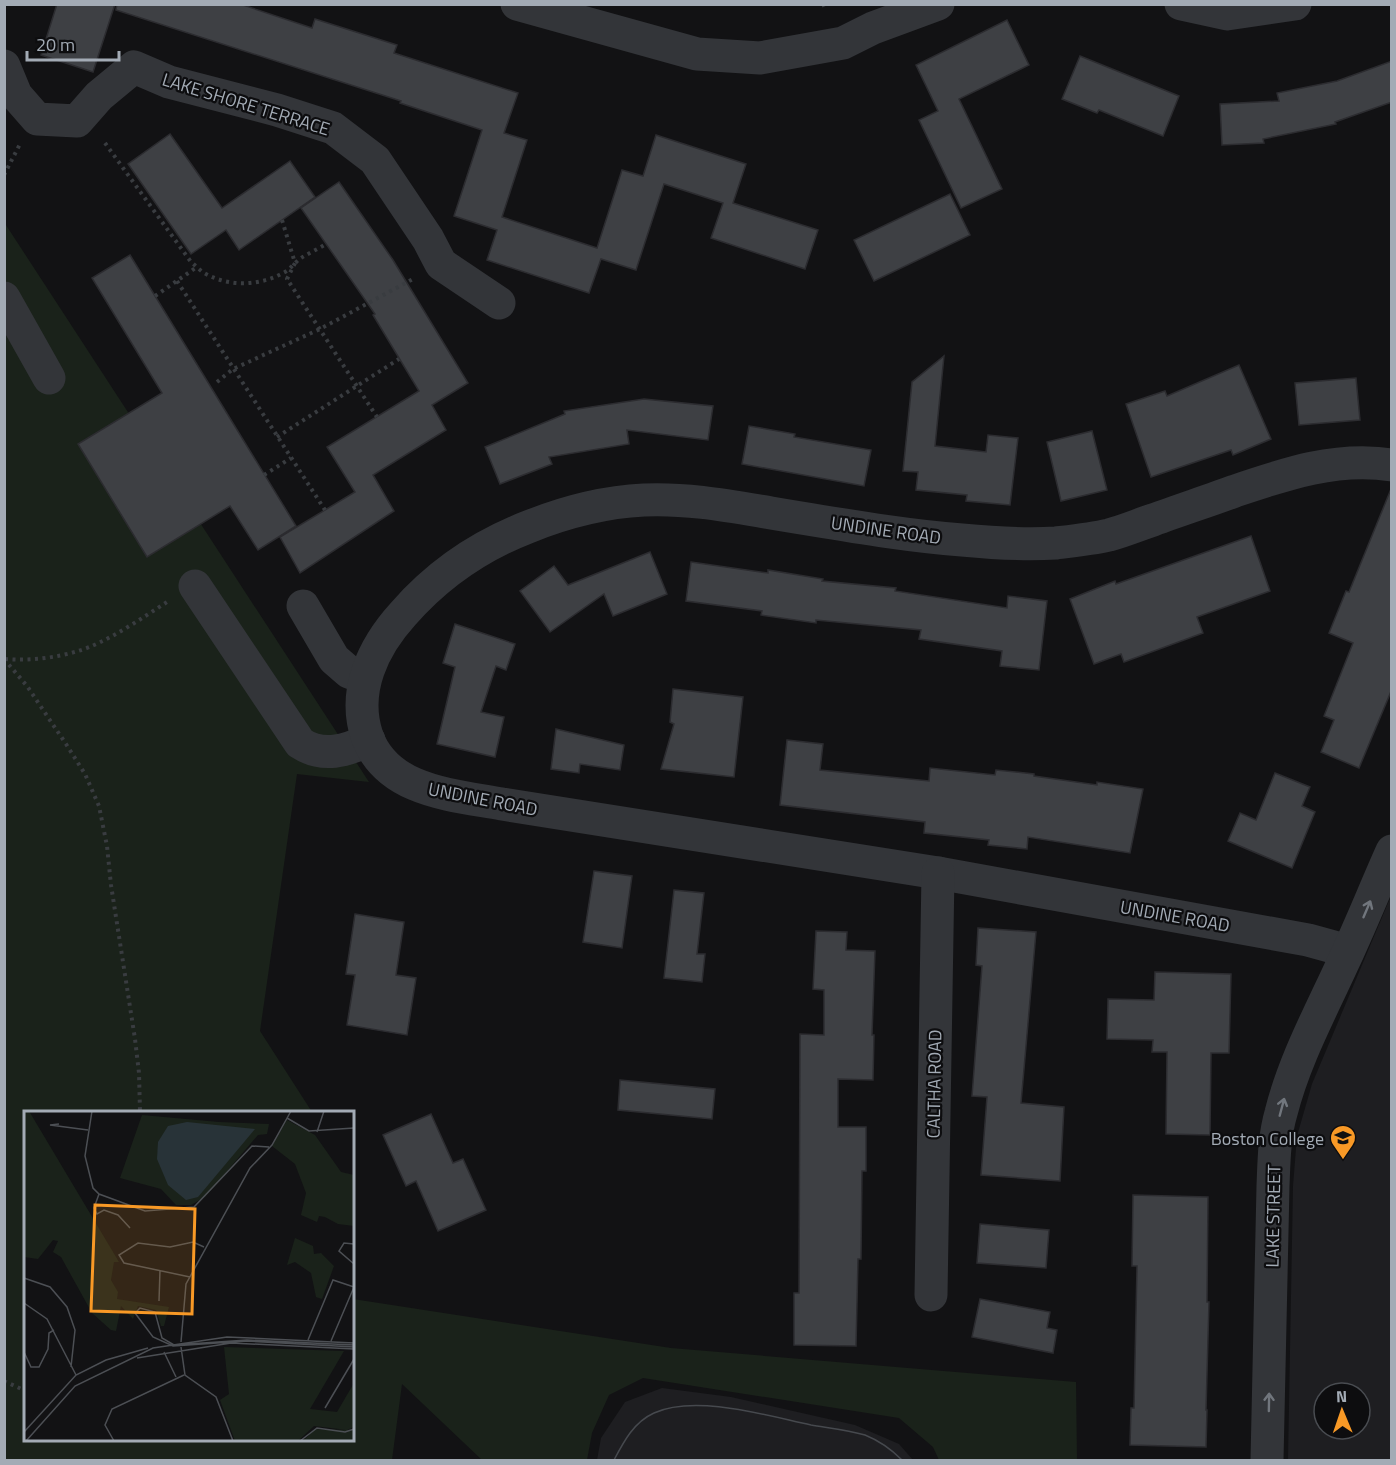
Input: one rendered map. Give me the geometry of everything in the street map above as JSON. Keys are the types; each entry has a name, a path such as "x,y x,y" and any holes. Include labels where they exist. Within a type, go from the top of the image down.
{"street":[{"path":"517,4 697,54 760,58 843,43 873,28 938,4"},
{"path":"1180,4 1227,14 1295,4"},
{"name":"LAKE SHORE TERRACE","path":"4,66 16,95 37,119 77,121 99,96 134,67 169,82 277,110 333,128 375,160 428,239 441,264 499,303"},
{"path":"4,298 49,378"},
{"name":"UNDINE ROAD","path":"1348,951 1308,940 938,873 431,791 398,776 382,761 369,740 364,724 362,696 365,678 379,646 399,618 422,593 450,570 511,534 558,516 601,505 643,500 686,501 913,536 1007,544 1055,543 1108,535 1276,477 1311,468 1376,462 1392,465"},
{"path":"195,586 300,743 307,748 336,752 369,740"},
{"path":"303,606 334,659 349,672 365,678"},
{"name":"LAKE STREET","path":"1268,1461 1274,1150 1278,1127 1289,1083 1392,851"},
{"name":"CALTHA ROAD","path":"931,1295 938,873"}],"path":[{"path":"823,4 826,10"},
{"path":"105,143 190,262 204,273 237,284 251,284 286,272 299,259 326,244"},
{"path":"282,220 295,263 287,279 376,417"},
{"path":"217,382 233,369 320,329 441,264"},
{"path":"155,296 197,267"},
{"path":"177,281 325,510"},
{"path":"277,437 399,359"},
{"path":"264,475 291,458"},
{"path":"140,1111 136,1050 107,846 99,806 85,774 66,744 27,686 4,659 23,660 80,651 118,632 195,586"},
{"path":"4,1381 24,1390"}],"shaded area":[{"path":"4,222 369,782 297,774 260,1031 311,1111 24,1111 24,1441 354,1441 354,1299 671,1348 1076,1382 1077,1460 939,1460 933,1447 899,1418 643,1378 609,1395 592,1433 587,1460 482,1460 402,1384 392,1460 5,1460"},
{"name":"Boston College","path":"1391,896 1391,1460 1288,1460 1293,1186 1297,1136 1312,1084"},
{"path":"662,1388 731,1397 855,1425 899,1444 913,1460 597,1460 601,1438 625,1402"}],"building":[{"path":"57,4 115,4 93,72 41,55"},
{"path":"117,4 240,4 312,28 315,19 397,45 394,53 518,93 504,133 527,140 502,217 597,248 622,170 643,176 656,135 746,164 733,203 818,230 805,269 711,238 723,203 664,184 636,270 601,259 589,293 487,260 497,230 454,216 482,130 400,103 401,101 116,10"},
{"path":"1007,20 1029,65 959,99 1002,189 961,208 919,120 938,111 916,65"},
{"path":"1080,56 1179,96 1163,136 1099,110 1097,113 1062,99"},
{"path":"1392,61 1392,102 1335,122 1336,124 1263,139 1264,143 1222,145 1220,104 1279,101 1277,93 1337,81"},
{"path":"170,134 222,208 290,161 315,197 239,250 226,230 191,254 128,164"},
{"path":"339,182 393,260 468,383 432,405 446,430 373,475 394,511 300,573 280,537 355,492 327,447 419,391 373,315 375,314 301,208"},
{"path":"950,194 970,235 874,281 854,240"},
{"path":"130,255 296,526 258,550 230,506 147,557 78,444 162,393 92,278"},
{"path":"944,356 935,446 986,452 988,435 1018,438 1010,505 966,501 967,495 916,490 918,472 903,471 912,382"},
{"path":"1239,365 1271,439 1233,455 1231,450 1151,477 1126,404 1165,391 1167,396"},
{"path":"1356,378 1360,420 1299,425 1295,383"},
{"path":"644,399 713,406 708,440 627,430 629,444 549,457 552,464 500,484 485,447 565,414 564,411"},
{"path":"749,426 795,434 794,437 871,450 864,486 742,464"},
{"path":"1092,431 1107,490 1061,501 1047,442"},
{"path":"1391,489 1392,689 1359,768 1321,752 1334,720 1324,716 1353,643 1329,633 1346,591 1349,592"},
{"path":"1251,536 1270,591 1197,617 1203,633 1124,662 1121,654 1094,664 1070,599 1115,581 1116,584"},
{"path":"650,552 667,594 613,616 604,594 550,632 520,591 554,566 568,585"},
{"path":"691,562 768,573 768,570 823,579 822,581 896,588 895,591 1007,608 1008,596 1047,601 1039,670 1000,666 1002,651 919,639 921,630 816,620 816,623 761,615 762,611 686,601"},
{"path":"455,624 515,644 506,670 496,666 481,712 504,717 495,757 437,744 455,667 443,663"},
{"path":"673,689 743,697 734,777 661,769 674,724 670,722"},
{"path":"556,729 624,745 620,770 580,764 579,773 551,769"},
{"path":"787,740 823,744 820,770 929,781 930,768 995,775 996,770 1097,785 1097,782 1143,789 1130,853 1028,837 1027,849 988,845 989,840 924,833 925,822 780,805"},
{"path":"1275,773 1310,787 1302,806 1315,812 1292,868 1228,841 1240,813 1256,820"},
{"path":"594,871 632,876 622,948 583,942"},
{"path":"674,890 704,893 697,954 705,954 702,982 664,978"},
{"path":"355,914 404,922 396,975 416,978 407,1035 347,1025 355,975 346,974"},
{"path":"978,928 1036,932 1021,1103 1064,1107 1060,1181 981,1175 987,1097 972,1096 982,966 976,965"},
{"path":"816,931 847,932 846,950 875,951 873,1080 838,1079 838,1127 866,1127 866,1171 862,1171 861,1259 858,1259 856,1346 794,1345 794,1293 799,1293 800,1034 824,1035 824,990 813,989"},
{"path":"1155,972 1231,974 1229,1053 1211,1053 1210,1135 1166,1134 1167,1052 1152,1052 1153,1040 1107,1039 1108,999 1154,1000"},
{"path":"620,1080 715,1089 712,1119 618,1110"},
{"path":"431,1114 453,1163 463,1159 486,1210 438,1231 416,1181 406,1186 383,1135"},
{"path":"1133,1195 1208,1197 1207,1302 1209,1302 1206,1447 1130,1445 1131,1408 1134,1408 1137,1266 1132,1266"},
{"path":"980,1224 1049,1230 1046,1268 977,1263"},
{"path":"980,1299 1050,1312 1047,1328 1057,1330 1053,1353 972,1337"}],"tram line":[{"path":"614,1460 630,1433 641,1421 654,1413 690,1406 732,1408 859,1433 880,1443 902,1460"}],"place":[{"name":"Boston College","path":"1343,1161"}]}
